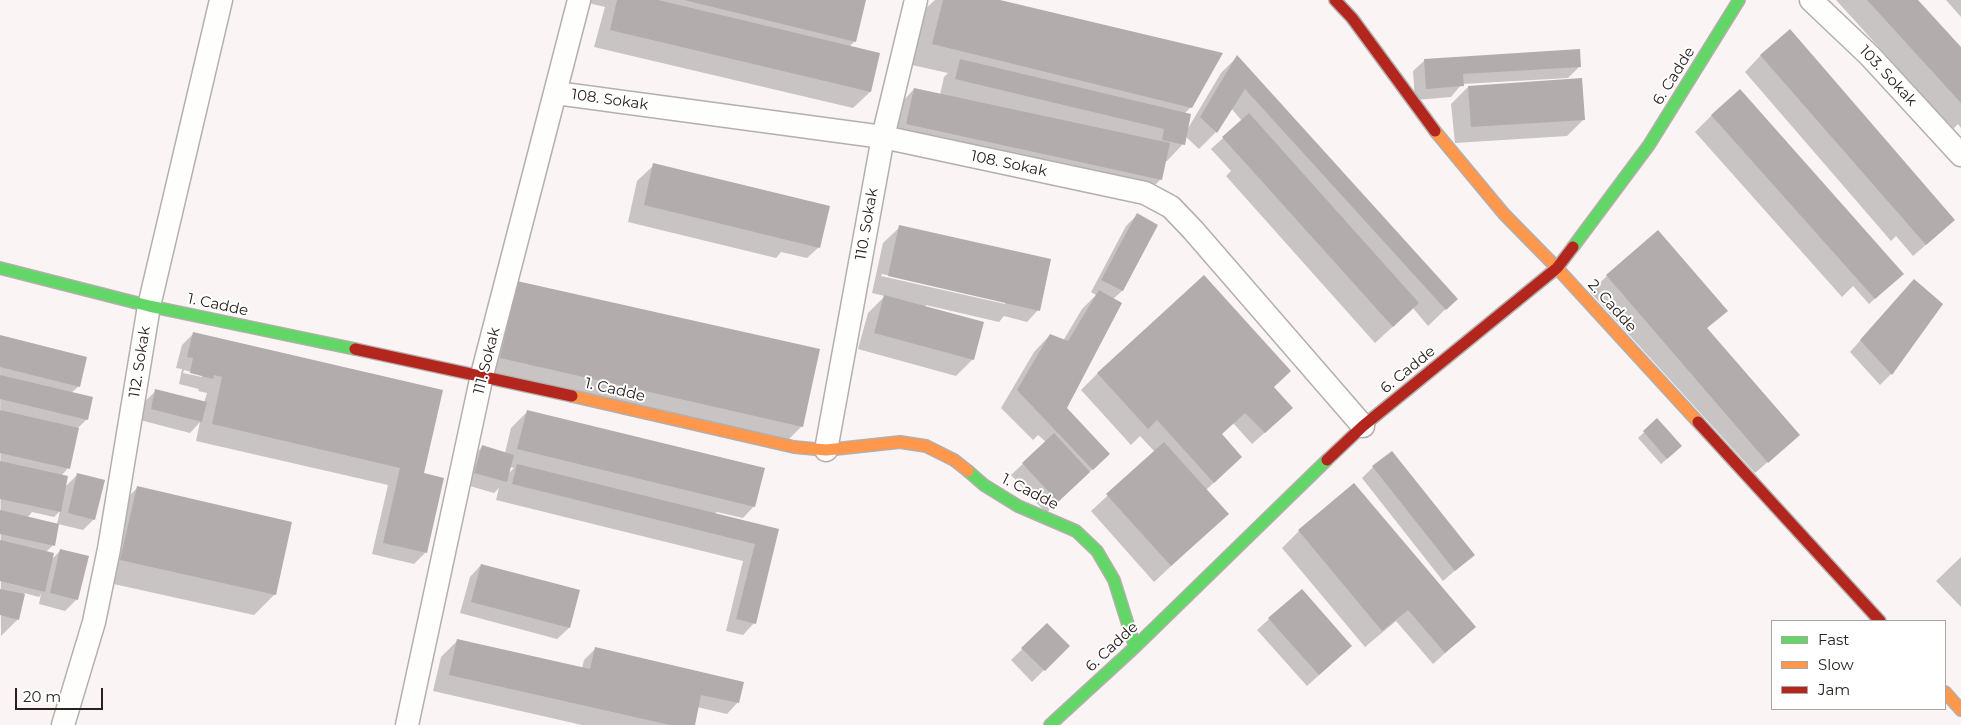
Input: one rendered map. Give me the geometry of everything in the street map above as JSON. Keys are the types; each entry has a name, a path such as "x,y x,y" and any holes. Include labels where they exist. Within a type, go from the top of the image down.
{"street":[{"name":"112. Sokak","path":"63,725 94,622 109,550 149,306 221,0"},
{"name":"111. Sokak","path":"407,725 482,374 579,0"},
{"name":"110. Sokak","path":"826,450 883,137 916,0"},
{"name":"2. Cadde","path":"1335,0 1352,18 1419,112 1504,214 1557,268 1879,620"},
{"name":"6. Cadde","path":"1050,725 1135,647 1363,426 1557,268 1601,212 1648,145 1738,0"},
{"name":"103. Sokak","path":"1811,0 1870,56 1961,155"},
{"name":"108. Sokak","path":"556,92 883,137 1145,193 1171,207 1193,230 1363,426"},
{"name":"1. Cadde","path":"0,268 149,306 482,374 794,448 826,450 900,442 926,446 954,460 984,485 1018,506 1076,532 1097,551 1114,580 1135,647"},
{"path":"1946,693 1961,710"}],"building":[{"path":"617,0 658,0 880,53 871,92 610,30"},
{"path":"684,0 866,0 856,42"},
{"path":"943,0 1000,0 1223,53 1192,108 932,44"},
{"path":"1867,0 1918,0 1961,47 1961,103"},
{"path":"1790,29 1955,220 1926,245 1760,55"},
{"path":"1580,49 1581,67 1463,74 1464,86 1426,89 1424,59"},
{"path":"1237,55 1458,299 1446,310 1245,89 1217,133 1200,117"},
{"path":"960,59 1191,114 1185,145 1162,140 1164,129 955,79"},
{"path":"1582,78 1585,120 1471,127 1468,86"},
{"path":"914,88 1170,143 1162,180 906,124"},
{"path":"1740,89 1904,274 1875,299 1711,115"},
{"path":"1249,113 1419,303 1393,327 1222,137"},
{"path":"653,163 830,206 820,248 644,205"},
{"path":"1137,213 1158,225 1123,291 1101,280"},
{"path":"899,225 1051,259 1040,311 888,276"},
{"path":"1658,230 1728,311 1707,328 1800,435 1768,463 1606,275"},
{"path":"1204,275 1291,371 1274,387 1293,408 1265,433 1245,413 1222,434 1242,457 1214,483 1157,420 1148,429 1097,373"},
{"path":"1914,279 1943,304 1892,375 1860,340"},
{"path":"517,281 820,349 803,427 500,358"},
{"path":"1099,290 1122,303 1067,408 1110,454 1093,470 1017,390 1050,334 1068,341"},
{"path":"884,295 984,322 974,360 874,333"},
{"path":"193,332 443,390 424,473 444,478 427,553 383,543 400,468 212,424 222,377 214,375 213,379 190,373 193,358 187,357"},
{"path":"0,335 87,357 80,387 0,367"},
{"path":"0,375 93,397 88,420 0,399"},
{"path":"155,389 207,402 202,422 151,409"},
{"path":"0,410 79,428 70,469 0,453"},
{"path":"527,410 765,468 755,507 517,449"},
{"path":"1657,418 1682,446 1667,459 1643,431"},
{"path":"1054,433 1090,472 1058,502 1022,463"},
{"path":"1164,442 1229,514 1171,566 1106,494"},
{"path":"482,445 514,455 507,482 474,473"},
{"path":"1392,451 1475,555 1455,571 1372,466"},
{"path":"0,461 68,476 61,512 0,499"},
{"path":"517,464 779,529 756,624 736,619 755,544 512,484"},
{"path":"77,473 105,480 95,520 68,513"},
{"path":"1354,483 1476,627 1445,653 1408,610 1382,631 1298,530"},
{"path":"137,486 292,522 276,595 120,560"},
{"path":"0,510 59,524 55,546 0,534"},
{"path":"0,540 54,553 45,592 0,581"},
{"path":"60,549 89,556 78,600 50,593"},
{"path":"481,564 580,590 570,628 471,602"},
{"path":"0,589 25,594 19,620 0,615"},
{"path":"1302,589 1352,646 1319,675 1268,618"},
{"path":"1047,623 1070,646 1045,671 1021,648"},
{"path":"457,639 590,669 595,647 744,682 739,703 701,695 695,725 670,725 449,675"}],"traffic: fast":[{"path":"1573,247 1649,145 1739,0"},
{"path":"0,268 149,306 355,349"},
{"path":"1050,725 1135,647 1327,460"},
{"path":"968,471 984,485 1018,506 1076,531 1097,551 1114,580 1135,647"}],"traffic: slow":[{"path":"1435,131 1504,214 1557,268 1698,422"},
{"path":"572,396 794,447 826,450 900,442 926,446 954,460 968,471"},
{"path":"1946,693 1961,710"}],"traffic: jam":[{"path":"1335,0 1352,18 1435,131"},
{"path":"1327,460 1363,426 1557,268 1573,247"},
{"path":"355,349 572,396"},
{"path":"1698,422 1879,620"}]}
